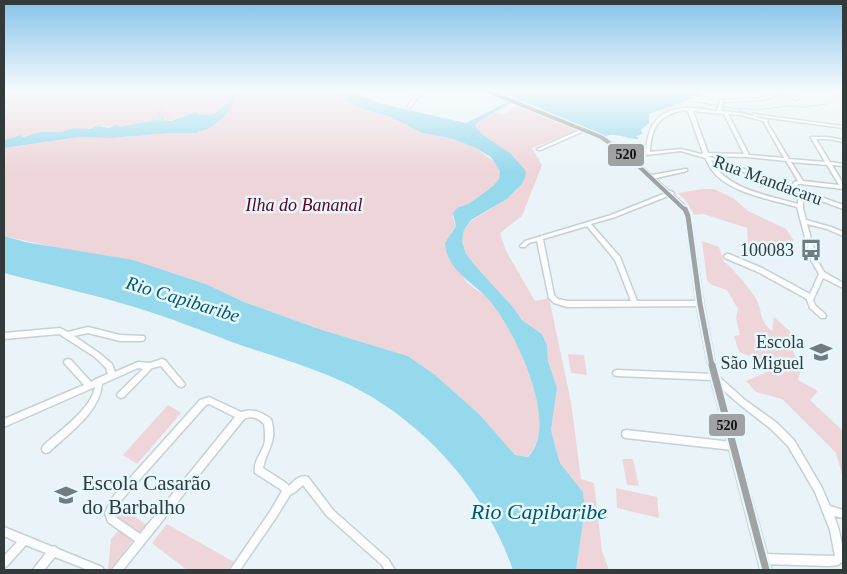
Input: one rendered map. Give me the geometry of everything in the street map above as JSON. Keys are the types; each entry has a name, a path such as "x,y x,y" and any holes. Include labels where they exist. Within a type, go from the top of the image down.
{"main road":[{"path":"556,119 601,137 628,156 684,206 688,216 700,304 714,377 766,570"}],"street":[{"path":"648,153 653,127 658,119"},
{"path":"693,119 705,155 713,168 726,180 753,193 800,206"},
{"path":"726,119 747,156"},
{"path":"758,119 766,121 801,182"},
{"path":"789,119 843,126"},
{"path":"539,149 584,130"},
{"path":"843,141 815,136 813,139 843,187"},
{"name":"Rua Mandacaru","path":"628,156 678,150 705,155 843,207"},
{"path":"705,155 747,156 843,165"},
{"path":"652,177 685,170"},
{"path":"793,189 796,183 801,182 843,187"},
{"path":"801,192 800,206 814,260 822,274 843,286"},
{"path":"523,246 527,242 588,224 671,193"},
{"path":"804,221 843,234"},
{"path":"588,224 618,259 635,304"},
{"path":"540,239 551,296 556,300 567,304 700,304"},
{"path":"727,256 760,270 810,297"},
{"path":"822,274 810,297 812,306 823,316"},
{"path":"4,336 55,330 68,335 104,362 109,366 112,375"},
{"path":"68,335 88,330 120,338 142,338"},
{"path":"68,362 89,385"},
{"path":"121,395 150,366 160,362 164,363 181,384"},
{"path":"4,423 112,375 138,365 150,366"},
{"path":"617,373 714,377 742,402 786,436 809,472 827,510 835,530 840,558 829,561 763,559"},
{"path":"46,449 91,406 99,392 99,381"},
{"path":"141,540 111,519 109,513 115,501 203,402 209,400 242,416"},
{"path":"117,570 242,416 253,412 268,422 270,440 257,468 260,472 283,486 287,491"},
{"path":"626,434 732,446"},
{"path":"235,570 287,491 292,490 305,480 330,513 385,562 390,570"},
{"path":"827,510 843,514"},
{"path":"4,532 99,570"},
{"path":"4,563 24,540"},
{"path":"38,570 54,551"}],"green space":[{"path":"4,119 175,119 168,121 156,120 120,127 73,128 61,132 34,134 4,140"},
{"name":"Ilha do Bananal","path":"217,119 395,119 422,133 450,138 476,148 497,164 500,171 499,179 493,186 470,203 457,208 453,217 456,226 451,232 457,261 463,277 489,300 499,314 521,354 530,377 537,400 539,423 536,442 527,457 515,455 480,415 434,374 408,356 322,330 244,302 206,284 173,273 4,236 4,148 79,137 111,138 171,133 197,133 210,127"},
{"path":"484,119 549,119 578,130 532,148 542,165 522,216 500,233 506,251 535,301 549,298 571,402 581,479 594,483 602,551 609,570 576,570 585,509 583,492 560,463 551,430 557,388 548,361 547,345 542,334 522,320 513,307 479,270 466,254 462,241 464,230 471,221 507,199 518,189 520,165 509,153 483,135 475,126"},
{"path":"714,189 733,198 748,211 786,229 794,241 785,241 791,247 782,251 748,244 747,228 703,214 694,215 686,201 678,193"},
{"path":"702,241 719,247 724,262 740,278 758,302 762,319 767,327 772,331 774,317 793,334 789,343 801,367 798,380 818,391 810,400 843,431 843,478 836,453 782,399 756,392 746,381 767,372 758,359 739,352 734,336 740,335 736,318 738,309 727,290 712,285 707,281"},
{"path":"568,354 584,355 587,375 571,373"},
{"path":"168,405 181,413 137,464 123,455"},
{"path":"622,459 633,459 639,486 627,485"},
{"path":"616,488 657,497 659,518 617,508"},
{"path":"121,506 148,526 140,534 113,514"},
{"path":"167,524 234,562 228,570 187,570 152,543"},
{"path":"122,526 136,536 110,570 108,570 111,539"}],"water":[{"path":"177,119 222,119 211,127 197,133 171,133 111,138 79,137 4,148 4,140 40,132 61,132 73,128 89,129 98,126 109,128 116,125 120,127 156,120 171,121"},
{"name":"Rio Capibaribe","path":"395,119 447,119 466,123 474,119 484,119 475,126 483,135 510,153 525,170 526,174 522,184 507,199 471,220 464,230 462,241 466,254 479,270 513,307 522,320 542,334 547,345 548,361 557,388 551,430 560,463 583,492 585,509 576,570 513,570 500,538 483,507 463,478 415,428 387,407 357,389 325,374 132,306 4,273 4,236 25,242 133,260 206,284 244,302 322,330 408,356 434,374 480,415 515,455 528,457 537,442 539,422 537,400 530,376 521,353 499,313 488,299 455,268 447,253 445,243 456,226 453,213 457,208 470,203 493,186 499,179 500,171 491,157 476,148 450,138 422,133"},
{"path":"565,119 649,119 649,123 641,130 643,134 636,136 639,139 614,135 606,136"}],"transit line":[{"name":"520","path":"556,119 601,137 628,156 684,207 688,216 700,304 714,377 766,570"}],"place":[{"name":"100083","path":"811,250"},
{"name":"Escola São Miguel","path":"821,352"},
{"name":"Escola Casarão do Barbalho","path":"66,495"}]}
